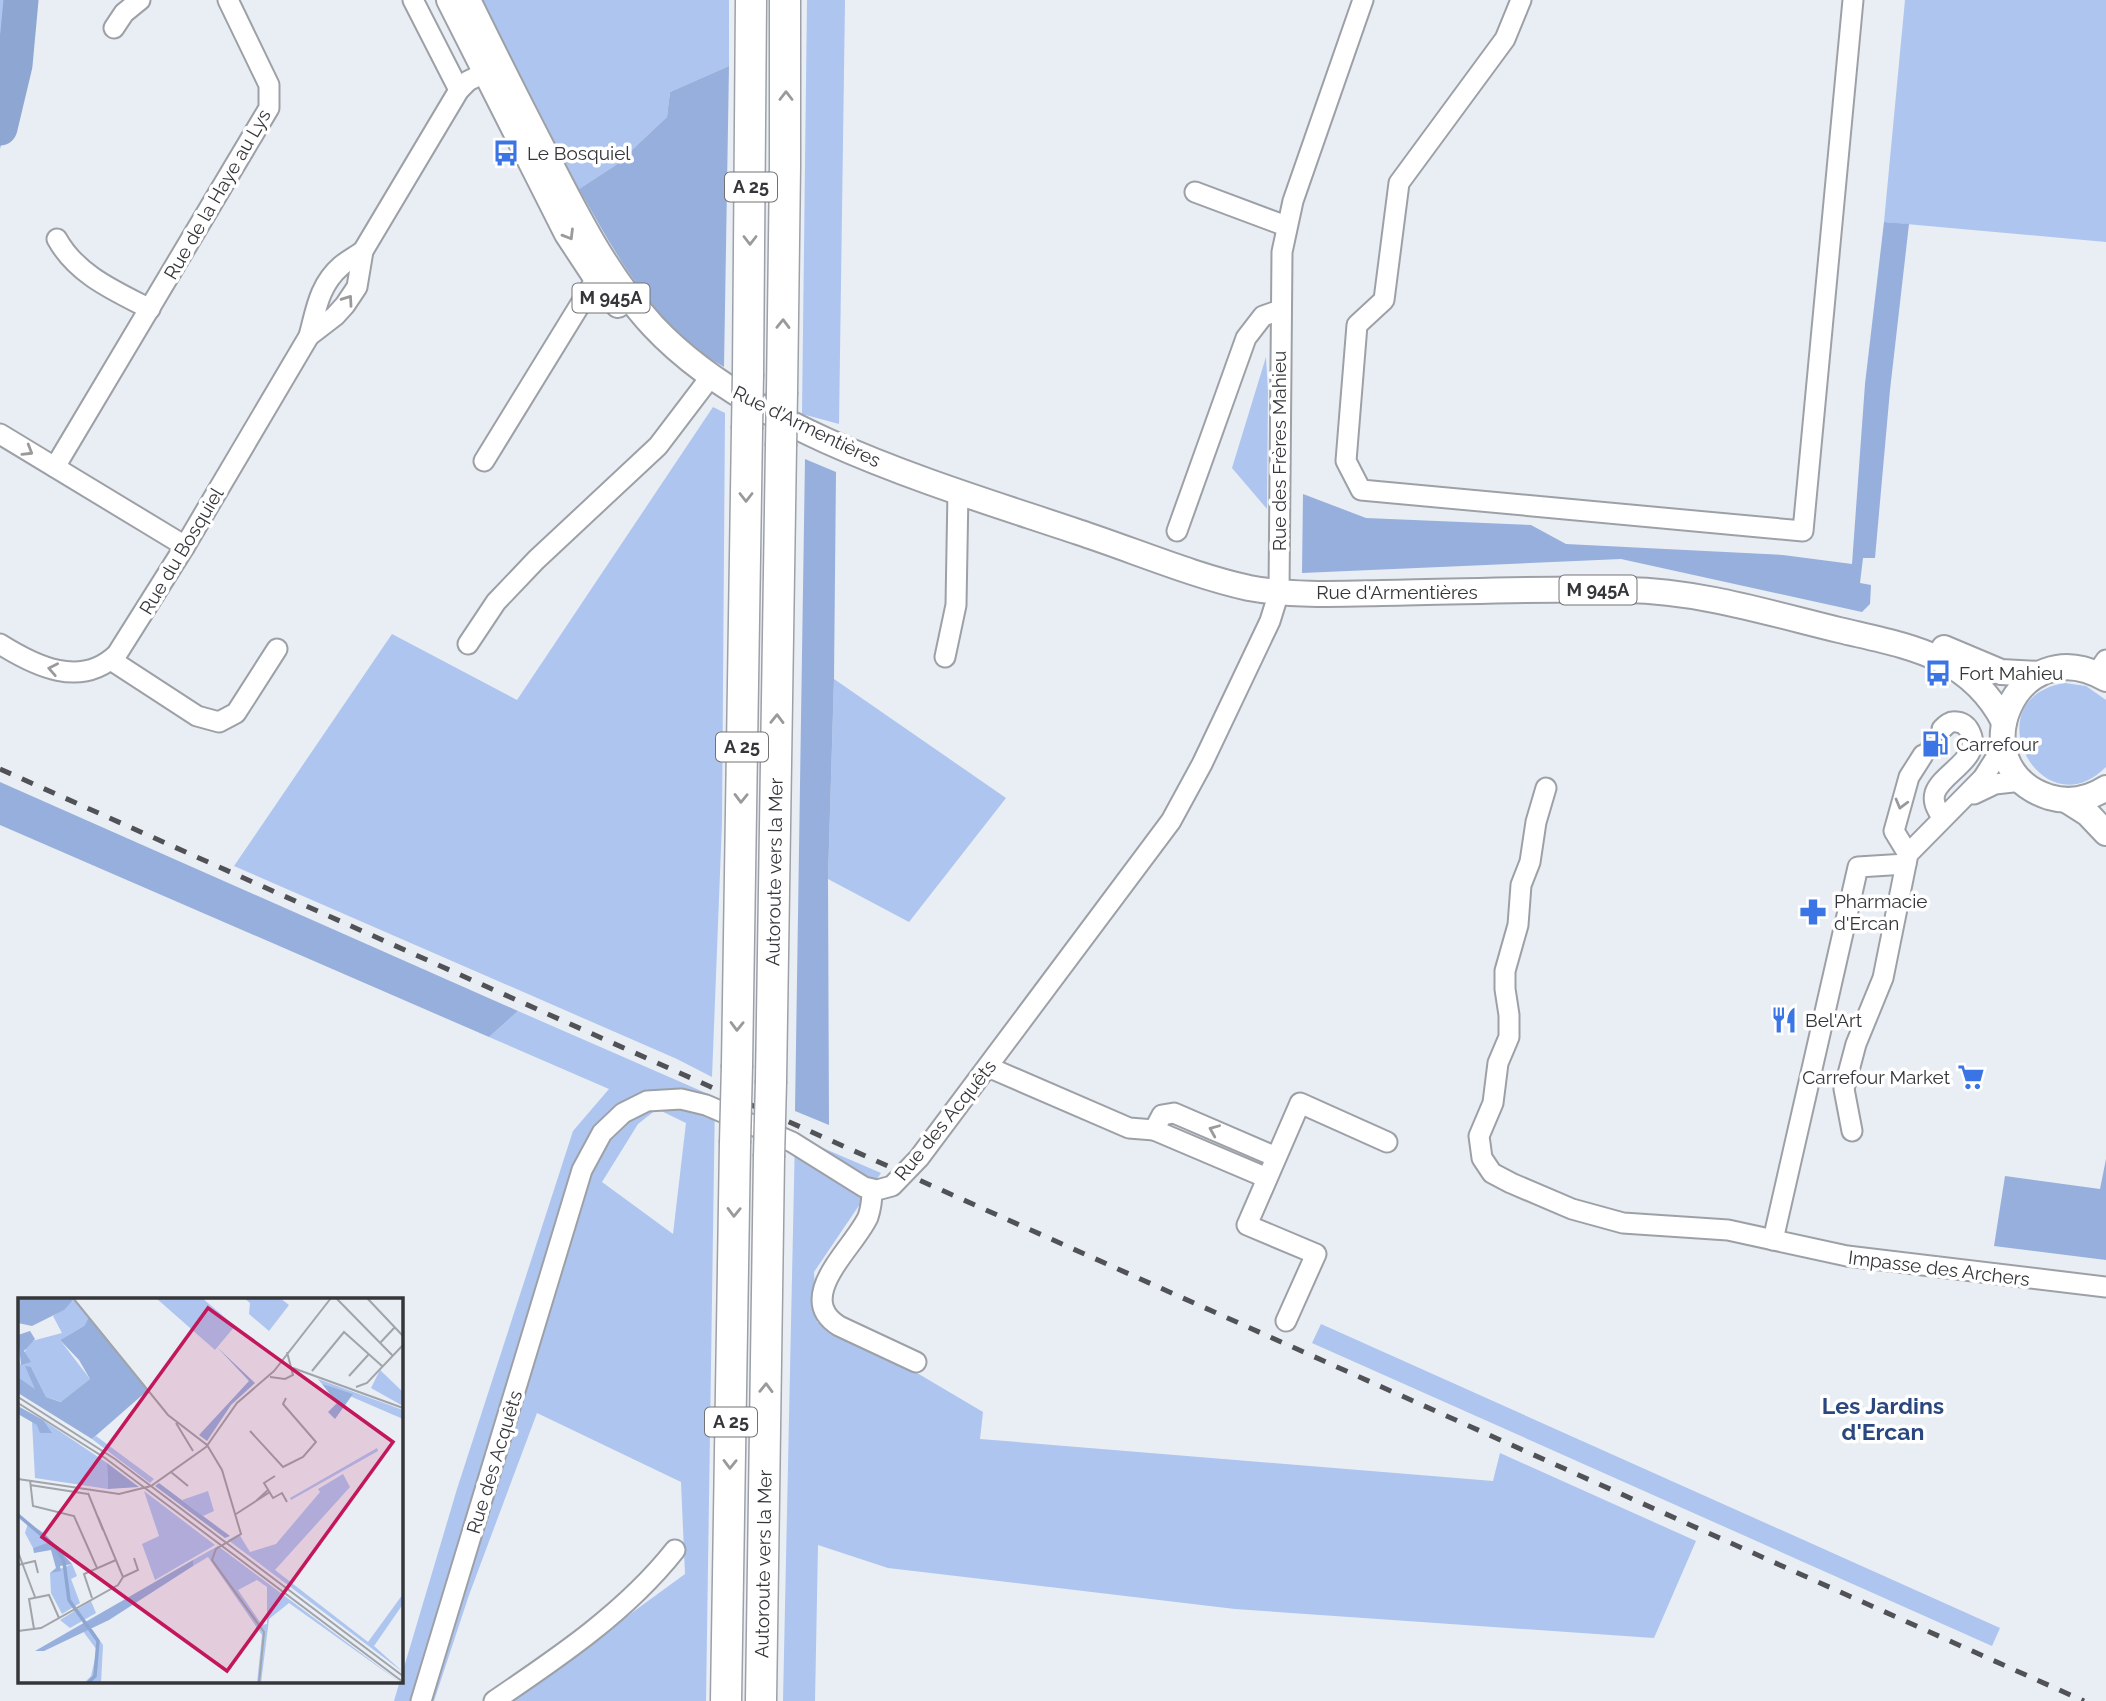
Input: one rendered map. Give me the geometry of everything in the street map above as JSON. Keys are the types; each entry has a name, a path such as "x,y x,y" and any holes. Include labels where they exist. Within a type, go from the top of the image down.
{"highway":[{"name":"A 25","path":"726,1701 748,374 751,0"},
{"name":"Autoroute vers la Mer","path":"761,1701 782,392 785,0"}],"main road":[{"name":"Rue d'Armentières","path":"449,0 566,195 601,270 654,326 708,381 896,470 1236,585 1279,592 1334,594 1588,589 1661,592 1710,599 1912,646 1952,650 2001,672 2039,674 2055,668 2072,667 2103,671"},
{"name":"Rue d'Armentières","path":"468,0 492,69"},
{"name":"Rue d'Armentières","path":"1912,646 1943,661 1976,683 1992,700 2004,733 2008,761 2022,781"},
{"path":"2004,733 2009,705 2018,690 2039,674"},
{"path":"2022,781 2047,796 2066,800 2084,798 2106,788"},
{"path":"2066,800 2088,814 2106,833"}],"street":[{"path":"114,28 124,13 140,0"},
{"name":"Rue de la Haye au Lys","path":"55,467 265,117 270,101 268,85 228,0"},
{"path":"413,0 459,90"},
{"name":"Rue des Frères Mahieu","path":"1279,592 1280,310 1281,265 1286,226 1363,0"},
{"path":"1521,0 1505,39 1399,183 1384,300 1357,325 1346,461 1361,490 1803,531 1853,0"},
{"name":"Rue du Bosquiel","path":"309,336 345,305 357,287 363,251 459,90 468,81 492,69"},
{"path":"1195,192 1286,226"},
{"path":"58,239 69,259 84,272 150,309"},
{"name":"Rue du Bosquiel","path":"111,660 124,644 185,546 309,336 318,299 327,282 340,267 363,251"},
{"path":"484,461 601,270"},
{"name":"Rue des Frères Mahieu","path":"1177,531 1246,338 1263,316 1280,310"},
{"path":"468,644 496,602 536,559 658,446 708,381"},
{"path":"0,434 185,546"},
{"path":"945,657 956,605 958,491"},
{"name":"Rue des Acquêts","path":"421,1701 582,1170 601,1133 618,1117 640,1104 663,1098 689,1100 792,1142 872,1190 887,1188 901,1180 1171,821 1193,782 1270,621 1279,592"},
{"path":"0,644 25,660 58,671 81,670 111,660 197,716 219,722 236,713 277,649"},
{"path":"1942,729 1949,723 1960,722 1969,729 1972,738 1967,757 1943,781 1934,796 1934,803 1942,818"},
{"path":"1852,1130 1844,1089 1856,1044 1883,978 1907,859 1942,818 1964,799 1988,772 2004,733"},
{"path":"1907,859 1894,831 1909,777 1923,755"},
{"path":"1964,799 1995,784 2022,781"},
{"name":"Impasse des Archers","path":"1546,788 1536,822 1530,862 1521,885 1518,925 1505,971 1509,1037 1498,1063 1493,1103 1480,1129 1480,1151 1486,1166 1500,1178 1586,1214 1637,1225 1728,1230 1847,1256 2106,1287"},
{"path":"1773,1240 1858,867 1907,859"},
{"path":"988,1067 1129,1128 1154,1130 1267,1178"},
{"path":"1286,1321 1316,1254 1247,1225 1300,1102 1387,1142"},
{"path":"1154,1130 1162,1115 1174,1113 1276,1157"},
{"path":"872,1190 867,1217 824,1285 823,1307 839,1326 916,1362"},
{"path":"494,1701 579,1641 630,1600 659,1571 675,1550"}],"shaded area":[{"path":"0,0 25,0 0,33"},
{"path":"25,0 29,0 28,28 0,149 0,33"},
{"path":"482,0 729,0 729,66 670,92 667,117 616,165 579,189"},
{"path":"807,0 845,0 839,424 802,414"},
{"path":"1905,0 2106,0 2106,242 1884,222"},
{"path":"729,66 724,367 700,351 658,311 623,264 579,189 616,165 667,117 670,92"},
{"path":"1884,222 1909,224 1875,558 1863,558 1860,583 1871,585 1870,604 1862,612 1621,559 1302,573 1303,494 1366,518 1531,525 1566,544 1783,555 1852,564 1865,384"},
{"path":"1266,357 1268,392 1267,509 1232,468"},
{"path":"713,407 725,413 722,822 712,1077 677,1059 234,866 392,634 517,700"},
{"path":"805,459 836,472 828,879 829,1125 795,1111"},
{"path":"834,679 1006,798 909,922 828,879"},
{"path":"2065,683 2086,686 2106,700 2106,767 2082,783 2059,783 2040,773 2026,755 2020,733 2023,712 2037,694"},
{"path":"0,782 518,1011 489,1037 0,825"},
{"path":"518,1011 715,1097 706,1701 511,1701 685,1574 681,1482 537,1413 469,1595 434,1701 394,1701 399,1684 402,1684 402,1674 457,1489 573,1131 609,1089 489,1037","holes":["657,1109 686,1123 673,1234 602,1182 638,1124"]},
{"path":"795,1136 881,1173 814,1272 817,1322 890,1357 983,1412 980,1439 1493,1481 1500,1453 1696,1541 1654,1638 1235,1609 888,1568 818,1545 815,1701 783,1701"},
{"path":"2106,1159 2106,1260 1994,1246 2005,1176 2100,1189"},
{"path":"1321,1324 2000,1628 1992,1646 1312,1343"}],"waterway":[{"path":"0,128 15,65 21,0"}],"tunnel":[{"path":"1923,755 1942,729"}],"railway":[{"path":"0,769 2084,1701"}],"place":[{"name":"Le Bosquiel","path":"506,153"},
{"name":"Fort Mahieu","path":"1938,673"},
{"name":"Carrefour","path":"1935,744"},
{"name":"Pharmacie d'Ercan","path":"1813,912"},
{"name":"Bel'Art","path":"1784,1020"},
{"name":"Carrefour Market","path":"1971,1077"}],"district":[{"name":"Les Jardins d'Ercan","path":"1883,1419"}]}
